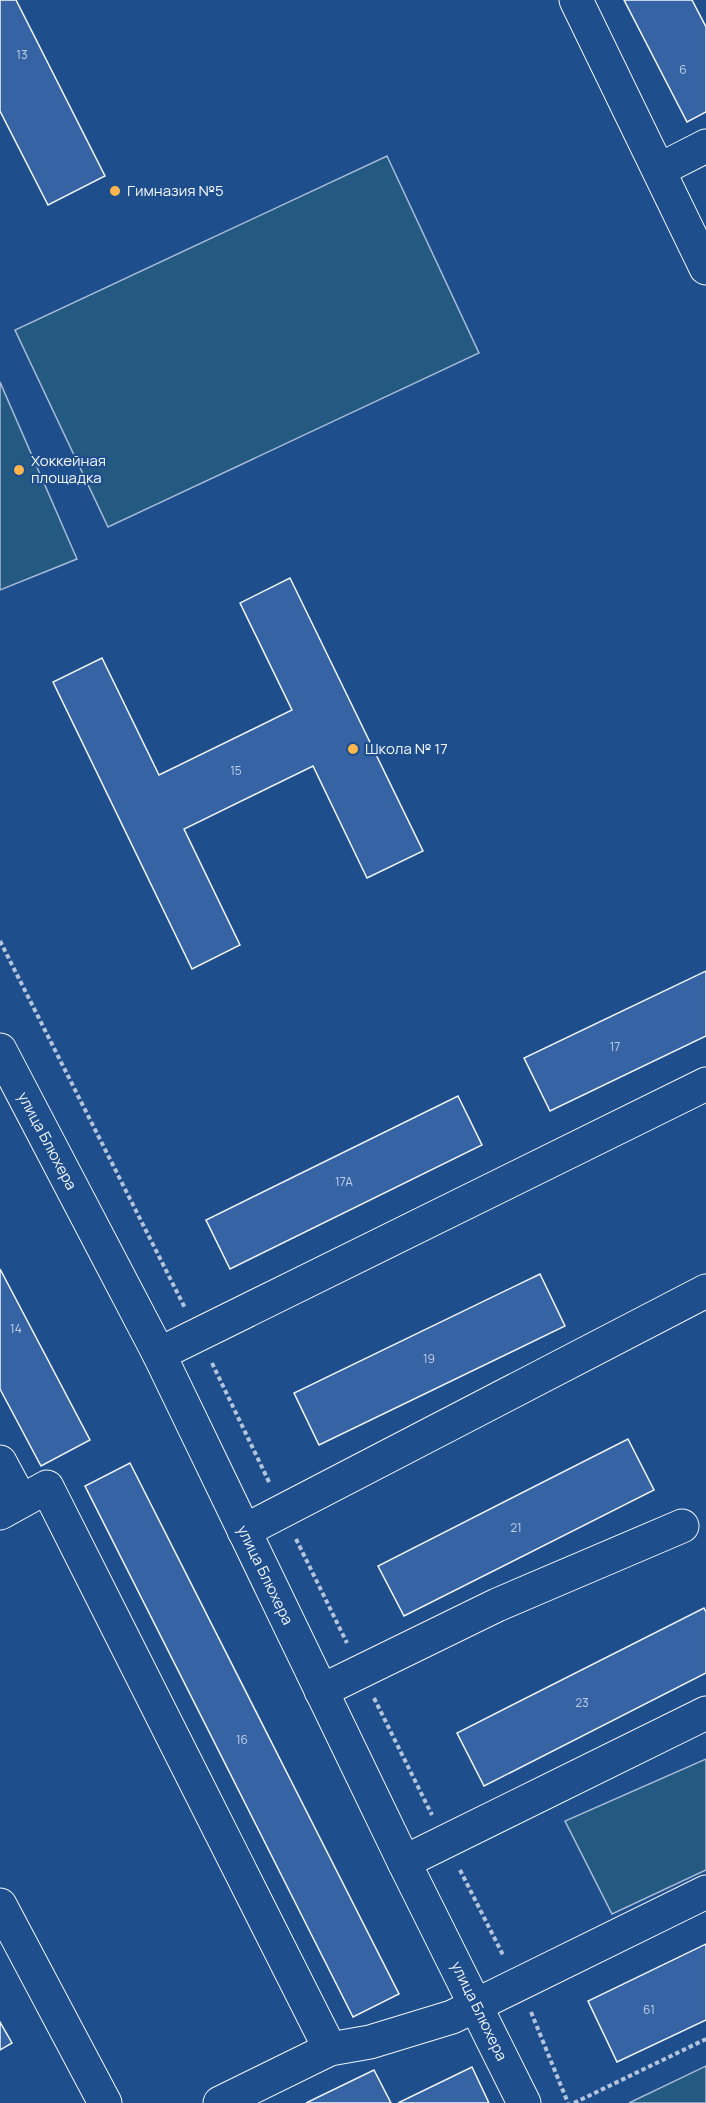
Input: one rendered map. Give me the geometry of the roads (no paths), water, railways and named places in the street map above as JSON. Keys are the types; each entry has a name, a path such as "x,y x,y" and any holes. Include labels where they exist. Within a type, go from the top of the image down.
{"street":[{"path":"576,0 706,268"},
{"path":"659,170 706,146"},
{"name":"улица Блюхера","path":"0,1050 8,1085 159,1354 404,1862 524,2103"},
{"path":"159,1354 706,1084"},
{"path":"244,1531 704,1297"},
{"path":"0,1462 10,1507 47,1487 330,2049"},
{"path":"321,1691 497,1605 682,1526"},
{"path":"404,1862 706,1713"},
{"path":"220,2103 330,2049 370,2042 452,2017 706,1892"},
{"path":"0,1905 105,2103"}],"place":[{"name":"Гимназия №5","path":"115,191"},
{"name":"Хоккейная площадка","path":"19,470"},
{"name":"Школа № 17","path":"353,749"}]}
